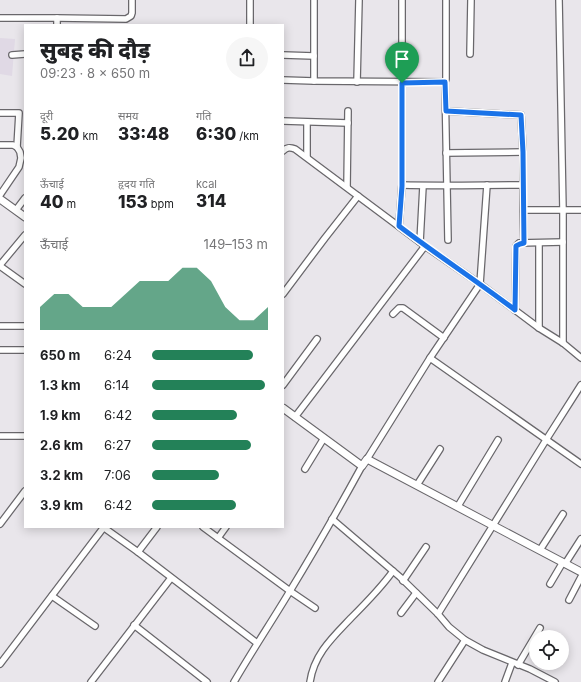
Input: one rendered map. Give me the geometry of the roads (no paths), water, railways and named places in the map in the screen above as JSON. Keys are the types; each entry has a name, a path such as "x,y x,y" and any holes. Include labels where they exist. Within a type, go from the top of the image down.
{"street":[{"path":"0,18 126,19 131,16 132,13 132,0"},
{"path":"250,0 250,24"},
{"path":"314,0 314,81"},
{"path":"358,82 359,0"},
{"path":"399,226 402,186 402,0"},
{"path":"446,0 445,82 448,240"},
{"path":"470,54 471,0"},
{"path":"559,0 563,210 563,343"},
{"path":"57,18 57,24"},
{"path":"12,55 24,54"},
{"path":"284,55 314,56"},
{"path":"284,80 402,83 445,82"},
{"path":"347,187 348,111"},
{"path":"446,111 521,115 524,243"},
{"path":"0,113 19,113 17,147 21,158 18,167 0,195"},
{"path":"284,122 348,123"},
{"path":"307,122 307,157"},
{"path":"0,145 13,145 17,147"},
{"path":"284,150 290,147 295,148 425,246 480,284 539,328 563,343 581,358"},
{"path":"446,153 523,152"},
{"path":"234,682 290,591 362,466 368,459 430,358 480,284 487,185"},
{"path":"402,186 523,185"},
{"path":"420,242 423,186"},
{"path":"284,293 322,241 358,196"},
{"path":"0,199 24,216"},
{"path":"16,210 24,199"},
{"path":"523,210 581,210"},
{"path":"24,236 0,266 24,283"},
{"path":"515,310 516,246 524,243 563,242"},
{"path":"539,243 539,328"},
{"path":"295,417 425,246"},
{"path":"393,314 399,308 403,308 444,338"},
{"path":"0,326 24,326"},
{"path":"284,384 316,339"},
{"path":"0,350 24,350"},
{"path":"430,358 581,464"},
{"path":"438,614 581,385"},
{"path":"284,409 362,466"},
{"path":"0,436 24,436"},
{"path":"305,469 324,438"},
{"path":"458,506 498,440"},
{"path":"417,485 440,449"},
{"path":"368,459 581,572"},
{"path":"0,524 24,492"},
{"path":"540,550 563,514"},
{"path":"332,519 403,580 438,614 449,627 465,640 483,650 536,672 555,682"},
{"path":"0,664 2,656 52,596 102,528"},
{"path":"104,528 257,643"},
{"path":"138,552 156,528"},
{"path":"205,528 315,608"},
{"path":"218,538 225,528"},
{"path":"550,584 581,539"},
{"path":"403,580 426,547"},
{"path":"310,682 314,664 322,650 393,571"},
{"path":"569,600 581,577"},
{"path":"91,682 171,578"},
{"path":"401,613 416,593"},
{"path":"52,596 95,626"},
{"path":"134,625 207,682"},
{"path":"518,665 540,628"},
{"path":"438,682 465,640"},
{"path":"505,682 512,663"}]}
